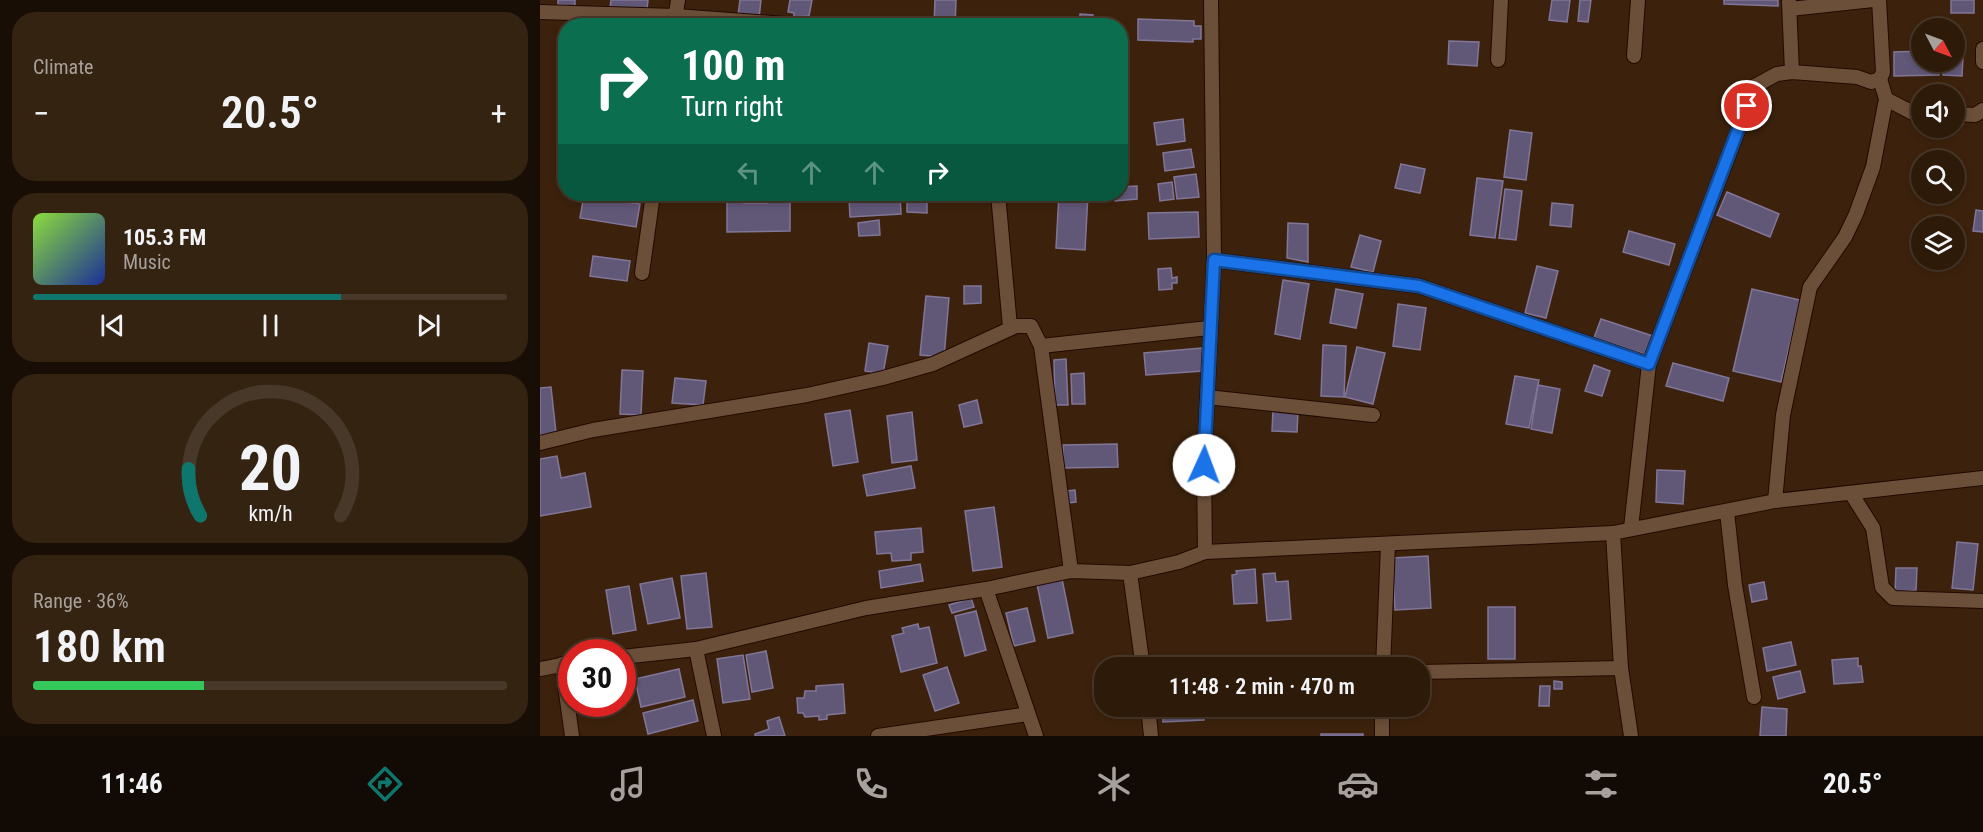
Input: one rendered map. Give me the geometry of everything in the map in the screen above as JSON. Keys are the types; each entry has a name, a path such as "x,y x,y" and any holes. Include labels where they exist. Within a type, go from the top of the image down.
{"street":[{"path":"675,18 678,0"},
{"path":"1205,552 1209,328 1214,260 1210,0"},
{"path":"1498,60 1501,0"},
{"path":"1634,56 1638,0"},
{"path":"1792,72 1789,5 1873,0"},
{"path":"1775,501 1783,415 1810,287 1845,237 1873,167 1886,99 1880,79 1883,72 1879,0"},
{"path":"540,12 630,18"},
{"path":"1983,49 1983,62"},
{"path":"1630,528 1649,364 1755,86 1777,74 1792,72 1857,77 1871,82 1880,79"},
{"path":"1886,99 1911,112"},
{"path":"1965,115 1975,115 1983,110"},
{"path":"642,273 651,201"},
{"path":"999,201 1010,327"},
{"path":"1214,260 1419,286 1649,364"},
{"path":"540,443 593,430 807,395 883,378 933,364 978,345 1010,327 1031,326 1041,346 1071,571"},
{"path":"1041,346 1209,328"},
{"path":"1207,397 1373,415"},
{"path":"636,656 696,650 866,608 986,589 1071,571 1130,573 1179,562 1205,552 1613,533 1630,528 1727,513 1775,501 1983,478"},
{"path":"1851,493 1873,528 1882,587 1893,598 1983,601"},
{"path":"1727,513 1735,585 1754,697"},
{"path":"1613,533 1621,668 1631,736"},
{"path":"1383,657 1388,545"},
{"path":"1130,573 1141,657"},
{"path":"986,589 1036,736"},
{"path":"696,650 714,736"},
{"path":"540,669 558,666"},
{"path":"1430,672 1621,668"},
{"path":"878,736 1028,714"},
{"path":"571,717 572,736"},
{"path":"1149,717 1151,736"},
{"path":"1382,717 1382,736"}],"building":[{"path":"558,0 575,0 575,6 558,5"},
{"path":"611,0 648,0 647,9 610,9"},
{"path":"740,0 761,0 759,18 738,16"},
{"path":"790,0 812,0 809,16 794,17 794,13 788,12"},
{"path":"935,0 956,0 955,18 934,18"},
{"path":"1552,0 1570,0 1567,22 1549,20"},
{"path":"1580,0 1591,0 1588,22 1578,21"},
{"path":"1724,0 1778,0 1778,6 1724,4"},
{"path":"1951,0 1974,0 1974,13 1951,13"},
{"path":"1080,14 1093,15 1093,18 1080,18"},
{"path":"1138,19 1194,21 1194,26 1201,26 1201,39 1193,39 1193,42 1138,40"},
{"path":"1449,41 1479,42 1477,66 1448,64"},
{"path":"1911,51 1911,72 1939,72 1939,75 1894,76 1894,52"},
{"path":"1943,72 1962,72 1962,76 1943,75"},
{"path":"1183,119 1185,141 1157,145 1154,123"},
{"path":"1510,130 1532,133 1526,180 1504,177"},
{"path":"1191,149 1194,167 1165,171 1163,153"},
{"path":"1401,164 1425,169 1420,193 1395,188"},
{"path":"1196,174 1199,197 1177,199 1174,177"},
{"path":"1477,178 1503,181 1495,238 1470,235"},
{"path":"1172,182 1174,199 1160,201 1158,184"},
{"path":"1137,186 1137,199 1128,200 1128,187"},
{"path":"1505,189 1522,191 1516,240 1499,238"},
{"path":"1727,192 1779,214 1770,237 1717,215"},
{"path":"583,201 621,201 640,204 636,227 580,218"},
{"path":"767,201 790,201 790,231 727,232 727,202 767,203"},
{"path":"849,201 900,201 901,214 850,217"},
{"path":"907,201 927,201 927,213 907,212"},
{"path":"1059,201 1088,201 1085,250 1056,248"},
{"path":"1552,203 1573,205 1571,227 1550,225"},
{"path":"1976,210 1983,211 1983,232 1973,231"},
{"path":"1198,212 1199,237 1149,239 1148,213"},
{"path":"879,220 880,235 859,236 858,223"},
{"path":"1288,223 1308,224 1308,262 1287,258"},
{"path":"1629,231 1675,244 1669,265 1623,252"},
{"path":"1360,235 1381,241 1373,272 1351,267"},
{"path":"593,256 630,261 627,281 590,276"},
{"path":"1537,266 1558,271 1546,318 1525,313"},
{"path":"1171,268 1172,278 1177,277 1177,283 1172,283 1172,289 1159,290 1158,269"},
{"path":"1283,280 1309,284 1300,339 1275,334"},
{"path":"964,286 981,286 981,303 964,304"},
{"path":"1336,289 1363,294 1356,328 1330,323"},
{"path":"1752,289 1800,300 1781,382 1733,371"},
{"path":"926,296 949,298 944,357 920,355"},
{"path":"1398,304 1426,308 1420,350 1393,346"},
{"path":"1601,319 1653,336 1647,355 1594,338"},
{"path":"869,343 888,346 883,374 865,371"},
{"path":"1323,345 1346,346 1344,397 1321,396"},
{"path":"1357,347 1385,353 1373,404 1345,397"},
{"path":"1202,348 1203,371 1146,375 1144,353"},
{"path":"1066,359 1068,405 1055,405 1054,360"},
{"path":"1673,363 1729,378 1723,401 1666,386"},
{"path":"1594,365 1610,371 1602,396 1585,391"},
{"path":"622,370 643,371 641,415 620,414"},
{"path":"1084,373 1085,404 1072,404 1071,374"},
{"path":"1515,376 1539,380 1529,428 1506,424"},
{"path":"675,378 706,381 703,405 672,403"},
{"path":"1538,385 1560,389 1552,433 1531,429"},
{"path":"551,387 556,433 540,435 540,388"},
{"path":"977,400 982,423 964,427 959,405"},
{"path":"850,410 858,462 833,466 825,414"},
{"path":"1273,410 1298,411 1297,432 1272,431"},
{"path":"912,412 917,460 892,463 887,416"},
{"path":"1117,444 1118,467 1063,468 1063,445"},
{"path":"557,456 561,478 585,473 591,507 540,516 540,459"},
{"path":"911,466 915,488 867,496 863,475"},
{"path":"1657,470 1685,471 1683,504 1656,502"},
{"path":"1075,490 1076,502 1068,503 1067,491"},
{"path":"994,507 1002,567 973,571 965,511"},
{"path":"921,528 923,552 911,553 911,560 892,561 891,553 877,554 875,532"},
{"path":"1957,542 1978,544 1973,590 1952,588"},
{"path":"1428,556 1431,608 1395,610 1392,558"},
{"path":"920,564 923,581 881,588 879,571"},
{"path":"1896,568 1917,568 1916,590 1895,593"},
{"path":"1255,569 1257,603 1234,604 1232,575 1237,574 1236,571"},
{"path":"706,573 712,627 687,629 681,576"},
{"path":"1275,573 1276,582 1288,581 1291,619 1267,621 1263,574"},
{"path":"672,578 680,618 648,624 640,584"},
{"path":"1062,579 1073,633 1048,638 1037,584"},
{"path":"1764,582 1767,599 1752,602 1749,585"},
{"path":"629,586 636,630 613,634 606,590"},
{"path":"971,598 974,607 952,613 949,605"},
{"path":"1488,607 1515,607 1515,659 1488,659"},
{"path":"1027,608 1035,641 1014,646 1006,613"},
{"path":"976,611 986,650 965,656 955,616"},
{"path":"918,624 919,629 929,627 937,663 901,672 892,636 904,633 902,628"},
{"path":"1791,642 1796,665 1767,671 1763,648"},
{"path":"766,651 773,688 752,692 746,655"},
{"path":"743,655 750,699 723,703 717,659"},
{"path":"1858,658 1863,682 1834,684 1832,660"},
{"path":"947,667 959,703 935,711 923,675"},
{"path":"679,669 685,697 641,707 636,679"},
{"path":"1800,671 1805,692 1778,699 1773,677"},
{"path":"1554,681 1562,682 1562,689 1554,689"},
{"path":"843,684 845,713 827,715 827,719 819,720 819,716 805,717 803,713 798,713 797,698 804,698 805,691 816,691 816,686"},
{"path":"1540,686 1550,686 1549,706 1539,706"},
{"path":"693,700 698,721 648,734 643,713"},
{"path":"1762,707 1787,709 1786,736 1760,736"},
{"path":"779,717 785,736 755,736 769,729 767,721"},
{"path":"1163,717 1204,717 1204,720 1163,722"},
{"path":"1321,734 1363,734 1363,736 1321,736"}],"route":[{"path":"1204,465 1214,260 1419,286 1649,364 1747,106"}]}
